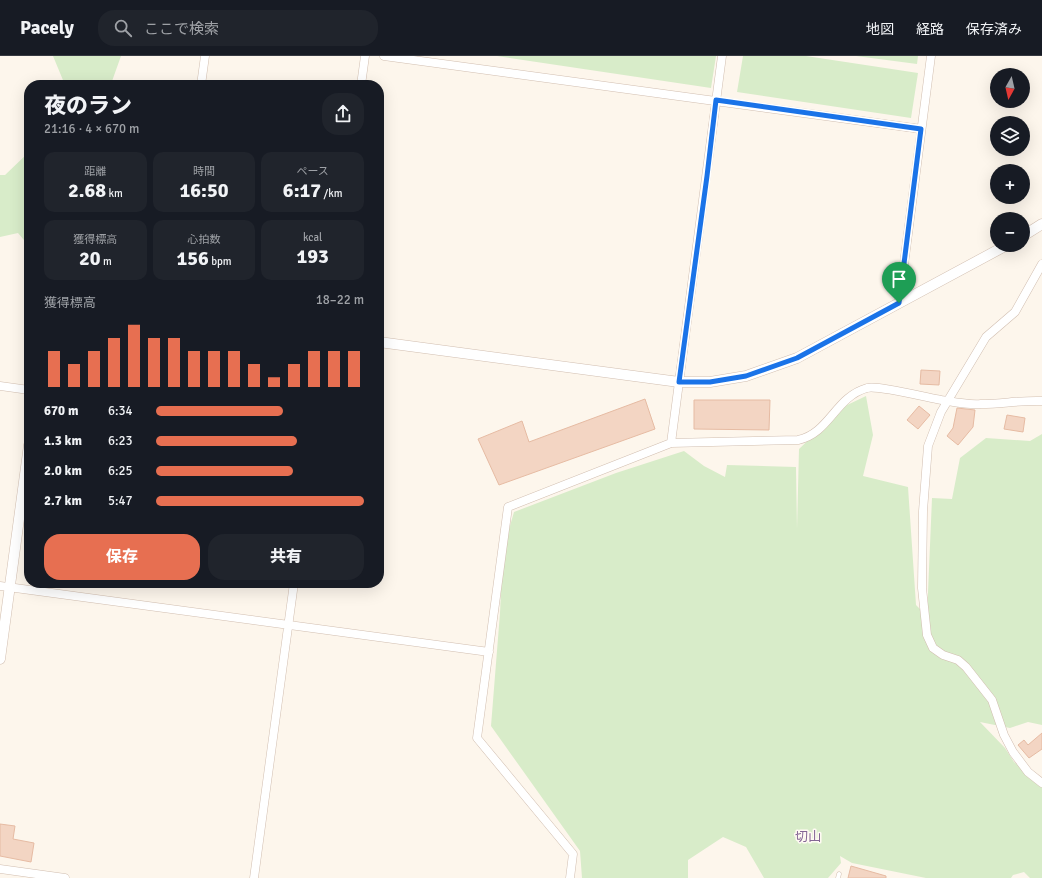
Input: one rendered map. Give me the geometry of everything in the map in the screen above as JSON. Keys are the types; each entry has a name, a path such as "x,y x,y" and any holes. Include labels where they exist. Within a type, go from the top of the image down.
{"street":[{"path":"202,80 204,56"},
{"path":"362,80 365,56"},
{"path":"384,56 921,129"},
{"path":"671,443 722,56"},
{"path":"899,303 931,56"},
{"path":"1030,232 1042,224"},
{"path":"384,343 679,382 710,382 746,376 797,358 995,252"},
{"path":"1042,264 1015,312 986,337 941,412 928,446 923,511 922,588 926,635 933,648 943,655 958,660 966,667 984,689 992,700 1004,735 1013,752 1028,772 1042,783"},
{"path":"0,386 24,389"},
{"path":"570,878 573,854 477,738 508,507 671,443 798,440 809,437 822,427 844,401 853,394 869,388 981,405 1023,400 1042,401"},
{"path":"0,659 5,586 24,474"},
{"path":"5,586 489,652"},
{"path":"254,878 293,588"},
{"path":"0,869 65,878"}],"green space":[{"path":"53,56 121,56 112,80 63,80"},
{"path":"497,56 716,56 711,88"},
{"path":"743,56 806,56 918,73 911,118 737,92"},
{"path":"856,56 918,56 917,64"},
{"path":"24,157 24,240 18,233 0,237 0,175 5,175"},
{"path":"866,396 873,435 863,476 908,487 916,605 927,616 932,498 952,499 960,458 986,438 1030,441 1042,434 1042,725 1028,722 1010,728 980,722 1005,748 1014,762 1042,784 1042,878 1030,878 1024,872 1013,875 1011,878 926,878 852,863 840,856 841,863 828,878 764,878 746,847 723,837 688,860 688,878 582,878 580,851 491,726 500,613 503,550 514,512 616,473 684,451 704,466 725,477 727,465 796,467 797,529 799,449 843,407"}],"building":[{"path":"921,370 940,371 939,385 920,384"},
{"path":"645,399 655,429 499,485 478,439 522,421 529,442"},
{"path":"694,400 770,400 769,430 694,429"},
{"path":"919,406 930,415 918,429 907,420"},
{"path":"957,408 975,410 973,427 958,445 947,436 953,428"},
{"path":"1007,415 1025,418 1023,432 1004,429"},
{"path":"1042,733 1042,749 1029,758 1018,745 1024,740 1028,745"},
{"path":"0,824 15,826 13,839 34,843 31,862 0,856"},
{"path":"851,866 886,876 886,878 848,878"}],"district":[{"name":"切山","path":"808,837"}],"route":[{"path":"716,100 921,129 899,303 797,358 746,376 710,382 679,382 716,100"}]}
